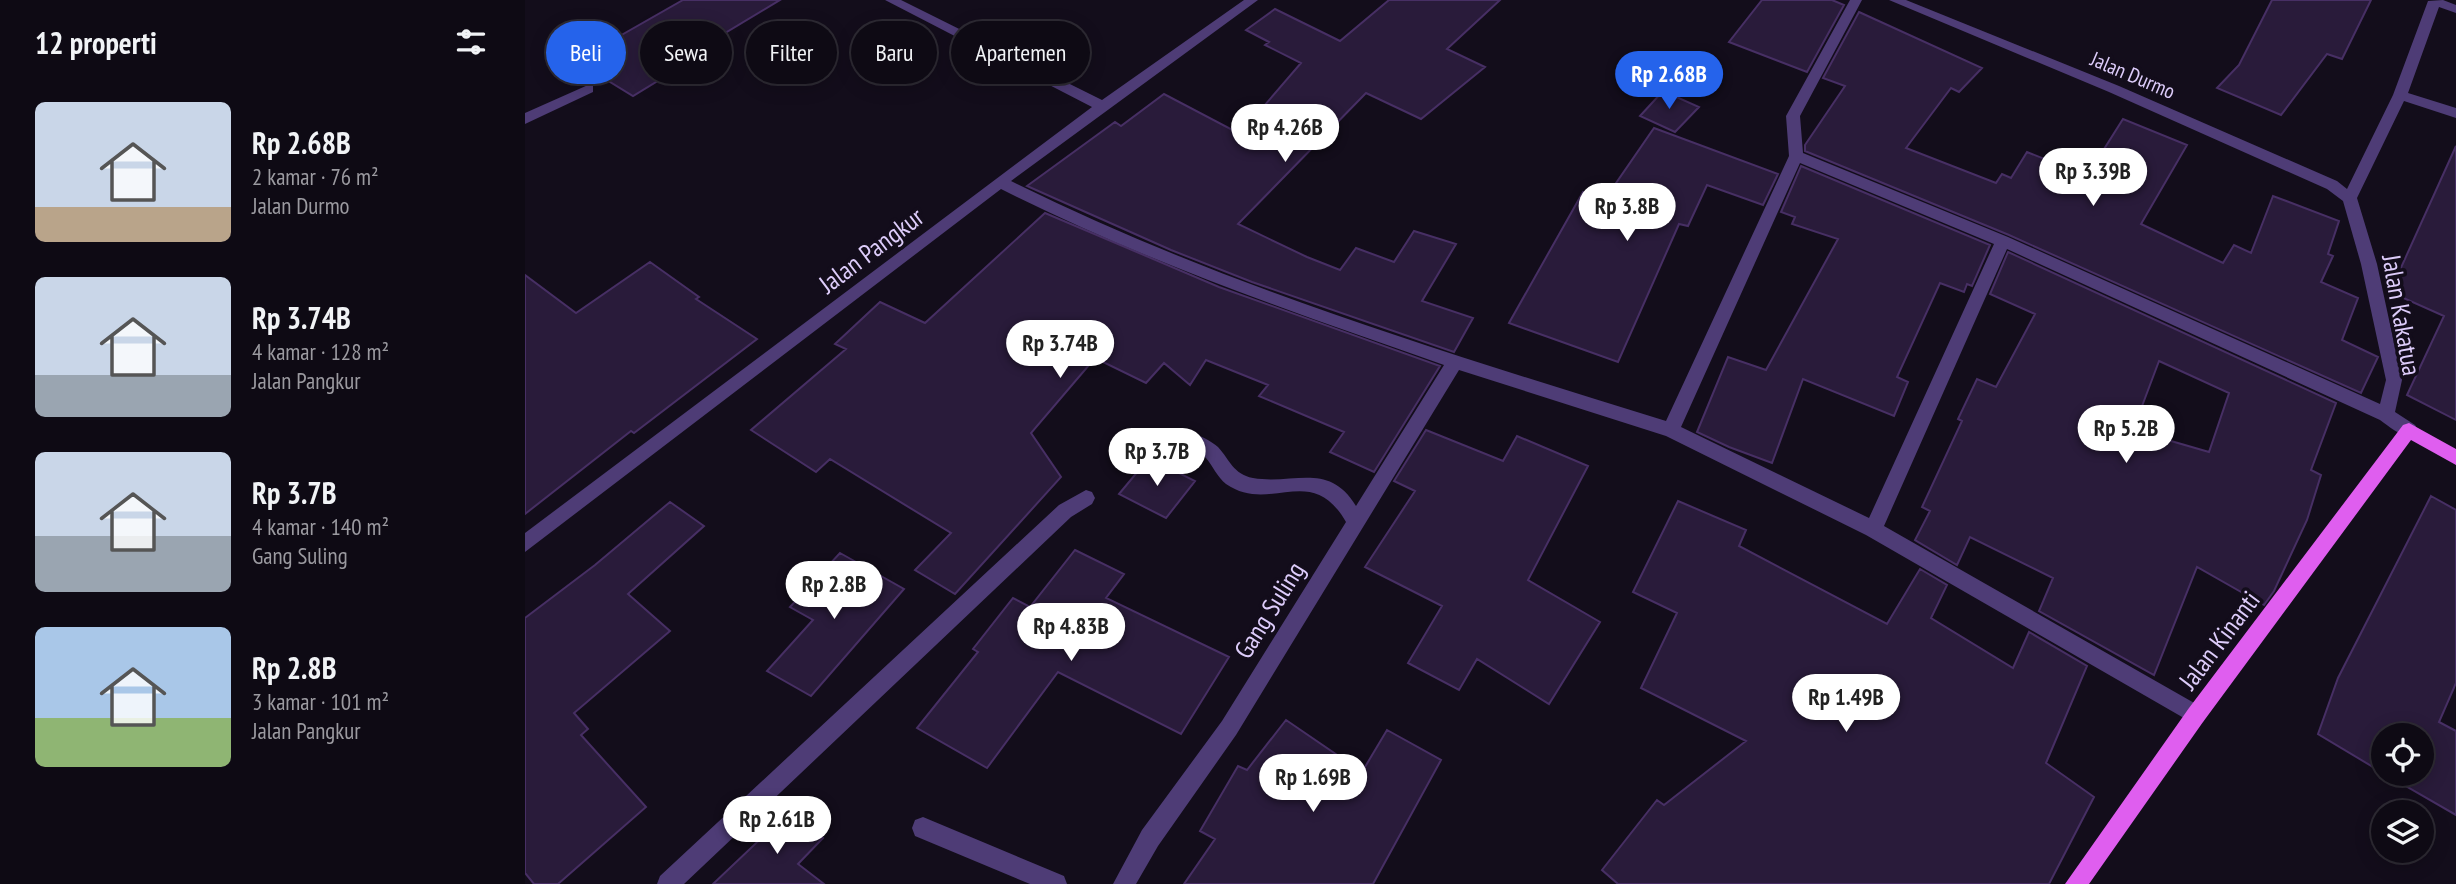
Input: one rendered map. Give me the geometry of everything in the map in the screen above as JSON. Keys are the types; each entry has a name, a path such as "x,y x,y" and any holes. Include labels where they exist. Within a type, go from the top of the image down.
{"main road":[{"path":"2409,430 2456,458"},
{"name":"Jalan Kinanti","path":"2076,884 2196,715 2409,430"}],"street":[{"path":"891,0 1102,106"},
{"name":"Jalan Pangkur","path":"525,544 1000,182 1252,0"},
{"path":"1671,430 1796,156 1793,116 1856,0"},
{"name":"Jalan Durmo","path":"1895,0 2115,89 2322,180 2350,198"},
{"path":"2350,198 2400,95 2434,1 2456,9"},
{"path":"525,119 588,89"},
{"path":"2400,95 2456,113"},
{"path":"1796,156 2003,241 2386,415"},
{"path":"1000,182 1076,220 1217,279 1455,362 1671,430 1873,529 2196,715"},
{"name":"Jalan Kakatua","path":"2350,198 2369,264 2394,380 2386,415 2409,430"},
{"path":"1873,529 2003,241"},
{"name":"Gang Suling","path":"1124,884 1150,838 1243,706 1455,362"},
{"path":"1189,439 1211,451 1221,468 1235,480 1262,485 1317,484 1333,488 1347,501 1356,520"},
{"path":"669,884 1065,511 1086,498"},
{"path":"923,828 1056,884"}],"building":[{"path":"683,0 780,0 732,29 732,21 646,21"},
{"path":"1389,0 1500,0 1447,49 1485,67 1421,119 1366,93 1238,224 1340,270 1356,248 1394,262 1414,231 1456,244 1422,301 1473,318 1454,352 1252,282 1171,250 1027,186 1115,122 1121,126 1164,94 1240,134 1301,63 1265,45 1269,42 1246,30 1275,9 1340,41"},
{"path":"1762,0 1832,0 1844,5 1807,72 1729,42"},
{"path":"2272,0 2371,0 2342,59 2327,54 2281,115 2217,88 2239,65"},
{"path":"1859,12 1982,68 1959,92 1951,88 1906,148 1996,183 2002,174 2011,178 2027,152 2087,176 2123,119 2187,145 2141,224 2223,263 2234,245 2251,253 2273,196 2339,221 2328,254 2333,256 2321,282 2358,298 2342,340 2378,357 2361,393 2009,235 1805,151 1805,145 1845,86 1823,78"},
{"path":"640,25 640,84 653,84 633,96 613,84 626,84 626,32"},
{"path":"1663,91 1699,107 1675,132 1640,116"},
{"path":"1654,128 1778,174 1763,205 1707,185 1688,226 1679,224 1618,362 1509,323 1583,192 1605,199"},
{"path":"2456,146 2456,420 2407,395 2444,316 2390,292"},
{"path":"1801,166 1990,245 1972,286 1967,284 1964,292 1940,283 1897,377 1908,382 1894,416 1803,379 1772,463 1697,432 1728,357 1766,370 1838,239 1792,224 1795,217 1781,212"},
{"path":"1045,213 1219,287 1440,366 1374,472 1330,452 1344,432 1259,396 1268,385 1206,360 1190,385 1164,363 1146,383 1095,358 1031,433 1061,477 955,594 915,570 951,533 830,459 816,472 751,430 846,349 835,344 880,302 925,323"},
{"path":"2008,252 2336,403 2311,470 2321,475 2307,520 2274,591 2264,605 2197,567 2154,675 2039,611 2053,578 1970,537 1957,565 1915,540 1930,511 1922,507 1962,421 1958,419 1977,379 1996,387 2035,314 1990,294","holes":["2159,361 2229,393 2209,452 2133,430"]},
{"path":"650,262 699,297 696,299 757,339 634,433 631,431 525,514 525,275 576,313"},
{"path":"1426,430 1503,461 1517,436 1588,466 1528,580 1600,622 1549,704 1477,659 1459,690 1408,663 1442,606 1365,567 1415,491 1394,481"},
{"path":"1149,458 1195,481 1166,518 1119,494"},
{"path":"2431,496 2456,510 2456,683 2439,722 2456,731 2456,815 2406,786 2434,786 2434,723 2371,723 2371,766 2318,734 2338,678"},
{"path":"1678,501 1746,530 1739,546 1887,624 1920,569 1947,585 1931,618 2013,668 2029,632 2087,666 2046,763 2094,797 2049,884 1618,884 1602,870 1657,800 1664,805 1746,741 1641,688 1677,613 1633,592"},
{"path":"670,502 704,526 628,594 670,631 574,713 588,729 581,735 646,807 558,884 534,884 525,873 525,618 595,565"},
{"path":"1075,550 1124,574 1106,598 1229,657 1181,734 1058,672 987,768 917,728 978,652 973,649 1013,598 1030,607"},
{"path":"840,553 904,589 811,696 767,671 813,620 790,607"},
{"path":"1286,720 1362,772 1387,730 1441,760 1373,884 1184,884 1215,839 1200,831 1238,766 1247,770"},
{"path":"793,808 823,838 798,864 824,884 713,884"}]}
